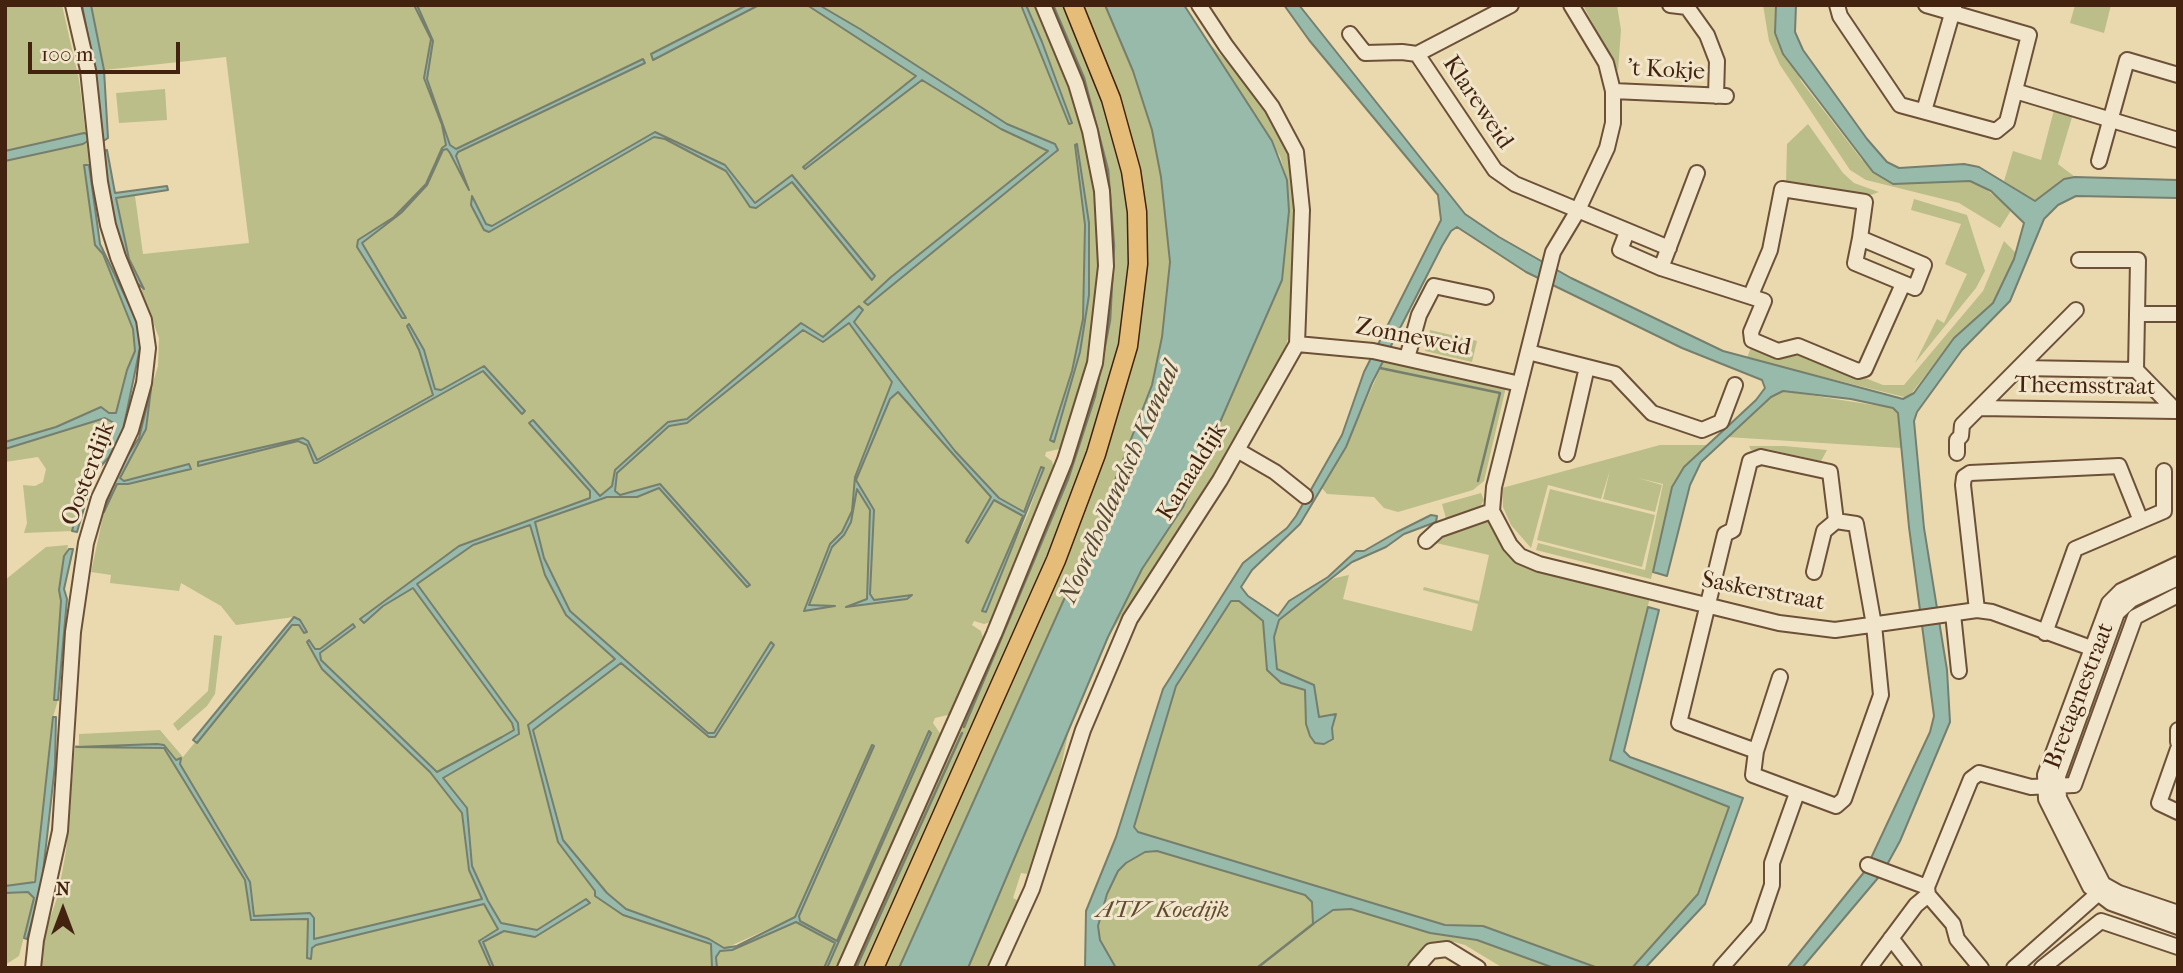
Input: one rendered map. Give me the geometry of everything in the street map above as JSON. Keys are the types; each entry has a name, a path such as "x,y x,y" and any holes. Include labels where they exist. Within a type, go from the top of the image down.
{"main road":[{"path":"874,968 1056,560 1084,487 1128,346 1138,264 1137,212 1131,171 1111,99 1073,5"}],"street":[{"name":"Oosterdijk","path":"33,968 36,940 60,831 74,632 86,543 99,498 131,430 148,359 144,320 121,267 108,225 88,70 74,5"},
{"path":"845,968 994,634 1065,460 1095,363 1106,266 1100,183 1090,131 1076,84 1043,5"},
{"name":"Kanaaldijk","path":"996,968 1032,889 1083,730 1106,670 1142,599 1237,450 1297,344 1302,210 1296,152 1272,107 1199,5"},
{"name":"Klareweid","path":"1350,34 1365,53 1416,54 1511,5"},
{"path":"1426,541 1438,530 1492,511 1494,487 1553,251 1577,212 1607,148 1613,123 1613,91 1606,63 1571,5"},
{"name":"'t Kokje","path":"1613,91 1721,96 1717,61 1707,35 1687,7 1670,5"},
{"path":"1837,5 1840,16 1900,105 1996,131 2007,122 2029,35 1953,9 1926,5"},
{"path":"1924,111 1953,9"},
{"name":"Klareweid","path":"1416,54 1495,170 1515,184 1577,212 1669,248"},
{"path":"2099,161 2127,60 2178,75"},
{"path":"2015,91 2178,140"},
{"path":"1661,268 1697,173"},
{"path":"1751,295 1770,250 1782,189 1865,202 1855,263 1915,288 1924,265 1860,238"},
{"path":"1627,232 1620,250 1661,268 1764,301 1751,332 1752,340 1778,351 1798,346 1858,371 1866,369 1903,284"},
{"path":"2021,368 2136,370 2138,260 2080,260"},
{"path":"1407,358 1422,307 1434,286 1486,297"},
{"path":"1957,453 1956,440 1961,436 1962,425 2077,310"},
{"path":"2137,314 2178,314"},
{"name":"Zonneweid","path":"1297,344 1373,351 1520,384"},
{"path":"1528,352 1615,374 1652,413 1702,430 1721,422 1735,385"},
{"path":"1567,454 1587,367"},
{"name":"Theemsstraat","path":"1979,408 2176,411 2136,370"},
{"path":"1237,450 1275,472 1305,496"},
{"path":"1756,751 1679,723 1725,534 1733,530 1750,460 1761,457 1830,472 1836,521"},
{"path":"1978,610 1963,485 1964,477 1970,473 2119,466 2141,521"},
{"path":"2045,633 2075,549 2164,511 2164,471"},
{"name":"Saskerstraat","path":"1492,511 1520,556 1539,564 1779,623 1835,630 1978,610 1992,612 2096,650"},
{"path":"1814,572 1825,531 1836,521"},
{"path":"1780,677 1756,751 1753,775 1836,806 1844,799 1881,695 1874,625 1856,524 1836,521"},
{"path":"2051,786 2059,772 2096,650 2104,612 2114,596 2178,564"},
{"path":"2096,650 2122,607 2178,578"},
{"name":"Bretagnestraat","path":"2051,786 2074,785 2134,617 2178,595"},
{"path":"1950,615 1959,671"},
{"path":"2178,730 2178,742"},
{"path":"2178,750 2159,803 2178,812"},
{"path":"1869,968 1928,891 1971,779 1979,773 2031,787 2051,786"},
{"path":"2051,786 2102,891 2111,903 2178,927"},
{"path":"1720,968 1758,926 1772,885 1772,863 1797,793"},
{"path":"1868,865 1928,891 1953,925 1957,939 1981,968"},
{"path":"2102,891 2178,913"},
{"path":"2014,968 2102,891"},
{"path":"2042,968 2101,920 2178,947"},
{"path":"1891,938 1914,968"},
{"path":"1416,968 1431,951 1447,949 1478,968"}],"green space":[{"path":"5,5 62,5 79,80 86,136 5,158"},
{"path":"91,5 414,5 431,39 424,78 442,125 446,145 435,161 426,184 394,217 358,240 362,246 362,243 401,213 427,185 443,150 447,149 451,153 469,190 456,155 458,152 643,60 456,149 450,145 427,79 433,41 417,5 747,5 651,54 653,59 759,5 807,5 916,76 803,167 922,80 1001,129 1048,151 864,301 900,279 1056,153 1054,144 1007,124 819,5 1021,5 1069,124 1072,123 1059,85 1026,5 1039,5 1071,80 1096,180 1102,264 1095,339 1064,448 1046,452 1045,456 1052,461 1055,471 994,621 984,624 974,621 972,625 981,631 984,641 952,714 935,718 933,723 942,736 841,968 827,968 930,731 837,941 800,921 799,916 872,745 795,917 726,948 733,950 796,922 836,943 824,968 41,968 45,933 58,895 66,851 75,745 79,745 79,734 160,730 183,757 286,631 292,625 299,625 300,620 294,617 236,625 221,606 181,583 179,591 110,583 111,575 91,572 104,512 117,483 129,484 191,468 123,481 120,478 146,429 151,389 158,366 159,338 141,290 143,289 129,259 116,197 135,196 143,254 249,243 226,57 104,70","holes":["656,132 725,165 755,203 793,175 875,276 872,280 792,182 756,208 750,207 726,171 665,139 654,137 489,232 484,230 471,205 471,197 486,224 492,226","1078,145 1089,223 1089,295 1080,352 1054,441 1050,440 1072,371 1083,319 1085,225 1075,146","407,326 424,350 435,389 441,391 484,366 522,413 483,371 317,463 307,445 298,441 198,465 199,462 303,438 308,441 317,460 434,395 419,350","863,335 955,451 999,498 1024,512 1040,467 1044,468 1028,514 983,611 1023,515 994,499 968,542 966,541 991,497 898,391 890,399 892,382"]},
{"path":"1047,5 1062,5 1081,40 1102,91 1123,163 1132,243 1123,339 1076,494 868,968 849,968 1092,386 1108,219"},
{"path":"1079,5 1105,5 1133,71 1152,130 1168,220 1170,262 1162,337 1152,385 1100,519 990,770 899,968 881,968 1094,479 1145,230"},
{"path":"1583,5 1617,5 1621,30 1618,71"},
{"path":"1763,5 1776,5 1775,18 1801,81 1862,160 1909,184 1970,181 1980,185 2012,209 2000,228 1959,203 1866,180 1850,170 1780,65 1769,41"},
{"path":"2075,5 2111,5 2104,33 2070,23"},
{"path":"1208,42 1251,86 1271,114 1289,152 1296,182 1295,287 1289,334 1284,354 1217,472 1108,637 1142,569 1183,507 1282,280 1289,211 1287,180 1280,156"},
{"path":"165,89 167,120 119,123 116,93"},
{"path":"2054,110 2073,114 2058,164 2075,177 2064,179 2034,201 2004,181 2013,151 2041,160"},
{"path":"1808,124 1843,173 1854,183 1879,192 1868,196 1786,183 1787,144"},
{"path":"91,139 90,156 95,166 85,176 95,245 103,254 133,329 135,351 127,370 116,414 101,407 56,427 5,442 5,161 83,144"},
{"path":"1914,199 1967,215 1985,271 1976,288 1915,363 1937,319 1944,323 1967,274 1945,264 1961,224 1911,210"},
{"path":"2004,241 2016,253 2003,288 1993,303 1954,338 1908,398 1747,358 1753,342 1800,352 1883,385 1904,385 1983,291"},
{"path":"1430,330 1477,341 1472,362 1425,351"},
{"path":"1384,360 1506,387 1484,481 1473,490 1398,512 1384,508 1374,497 1327,494 1321,487 1346,447"},
{"path":"1783,391 1893,408 1898,413 1901,448 1727,437 1765,401"},
{"path":"106,418 114,423 109,442 87,477 72,531 24,533 27,523 23,485 35,486 43,482 46,469 38,457 5,462 5,449"},
{"path":"1660,445 1707,445 1684,467 1672,487 1651,579 1536,550 1538,543 1645,570 1663,484 1638,478 1662,485 1655,512 1603,499 1610,470 1601,499 1548,485 1531,548 1511,525 1503,507 1502,488"},
{"path":"1749,446 1827,450 1821,461 1767,449 1751,450"},
{"path":"1550,489 1655,515 1642,567 1537,540"},
{"path":"1481,493 1484,500 1478,510 1447,522 1442,504"},
{"path":"1487,520 1503,550 1522,566 1650,597 1610,760 1729,807 1698,894 1632,968 1598,968 1483,926 1445,925 1138,832 1134,827 1133,821 1176,686 1230,601 1239,601 1260,616 1279,620 1310,593 1335,578 1349,575 1343,599 1472,631 1478,604 1423,590 1424,587 1479,601 1489,555 1436,543 1441,537"},
{"path":"68,545 59,590 61,601 54,700 58,700 53,717 38,867 32,885 5,886 5,580 46,547"},
{"path":"214,635 222,636 215,694 207,706 178,731 173,724 208,691"},
{"path":"1070,724 1055,796 1027,874 1021,873 1013,898 1017,900 1012,915 987,968 968,968"},
{"name":"ATV Koedijk","path":"1157,851 1305,895 1312,902 1313,923 1333,910 1351,909 1430,933 1477,940 1554,968 1503,968 1465,945 1454,942 1437,944 1413,968 1116,968 1100,940 1098,925 1107,894 1118,870 1126,863 1145,852"},
{"path":"28,892 34,898 19,956 5,965 5,893"}],"water":[{"path":"82,5 91,5 104,70 108,138 102,142 91,139 83,144 5,161 5,151 84,133 92,136 100,128 96,78"},
{"path":"414,5 417,5 433,41 427,79 450,145 456,149 643,59 645,63 458,152 456,156 469,190 450,153 447,149 443,150 427,185 401,213 362,243 406,318 402,318 357,247 358,240 394,217 426,184 442,148 446,145 442,125 424,78 431,39"},
{"path":"747,5 759,5 653,60 651,54"},
{"path":"807,5 819,5 1007,124 1055,144 1058,150 868,305 864,302 891,277 1048,151 1001,129 922,80 805,169 803,167 916,76"},
{"path":"1021,5 1026,5 1042,42 1072,123 1069,124"},
{"name":"Noordhollandsch Kanaal","path":"1105,5 1184,5 1272,141 1287,180 1289,211 1282,280 1183,507 1142,569 1108,637 968,968 899,968 1100,519 1152,385 1162,337 1170,262 1161,177 1152,130 1133,71"},
{"path":"1284,5 1299,5 1465,214 1499,237 1571,278 1723,351 1903,399 1914,393 1954,338 1993,303 2014,259 2024,223 1991,191 1970,181 1893,184 1873,172 1783,54 1775,33 1776,5 1796,5 1795,32 1803,50 1867,139 1887,162 1899,168 1964,164 1979,167 2035,201 2064,179 2075,177 2178,180 2178,198 2076,196 2058,205 2044,219 2010,301 1962,350 1917,412 1914,421 1924,528 1947,670 1950,722 1900,841 1883,872 1802,968 1787,968 1865,871 1930,732 1934,716 1909,527 1898,413 1893,408 1851,399 1783,391 1771,397 1701,462 1690,485 1667,576 1653,572 1672,487 1684,467 1756,400 1765,388 1762,380 1682,348 1526,272 1457,227 1451,231 1442,246 1372,383 1346,447 1300,524 1252,570 1241,587 1248,596 1278,616 1289,601 1328,577 1356,551 1364,551 1431,515 1437,516 1436,522 1404,534 1386,547 1352,562 1279,620 1274,637 1277,669 1314,685 1319,717 1336,714 1332,728 1333,739 1324,744 1315,743 1306,724 1305,690 1281,683 1267,670 1263,621 1239,601 1231,601 1176,686 1134,827 1138,832 1445,925 1483,926 1598,968 1554,968 1477,940 1430,933 1351,909 1333,910 1313,924 1312,902 1305,895 1157,851 1145,852 1126,863 1118,871 1107,894 1098,926 1100,940 1116,968 1085,968 1086,911 1116,837 1163,689 1243,563 1287,528 1296,516 1342,435 1364,372 1441,220 1438,195 1309,40"},
{"path":"655,132 725,165 755,203 792,175 875,276 872,280 792,182 756,208 750,207 726,171 665,139 654,137 489,232 484,230 471,205 472,196 486,224 492,226"},
{"path":"1077,144 1089,223 1089,295 1080,352 1054,442 1050,440 1072,371 1083,319 1085,225"},
{"path":"107,150 115,193 167,186 168,190 116,198 129,259 144,289 133,280 117,236 103,151"},
{"path":"84,165 89,165 100,244 137,321 142,338 123,430 109,457 94,474 77,532 72,531 87,477 109,442 114,423 105,418 5,449 5,442 56,427 101,407 109,413 116,413 135,351 133,329 103,254 95,245"},
{"path":"859,306 863,310 854,322 955,451 999,498 1024,512 1041,467 1044,468 986,612 982,611 1023,516 994,500 968,543 966,541 991,497 898,392 890,399 856,480 874,510 870,594 874,600 912,595 907,599 846,607 867,599 870,510 857,489 851,522 844,535 832,547 809,605 835,606 804,611 830,544 842,532 852,511 855,477 892,382 849,323 823,342 803,330 687,423 669,426 617,473 615,491 620,495 660,484 750,585 747,587 659,488 637,497 607,497 535,522 544,558 570,611 708,733 714,733 771,642 774,645 715,737 709,737 621,663 533,730 563,840 607,893 626,909 709,939 724,948 737,946 795,917 872,745 874,746 799,916 800,921 837,941 929,731 931,733 827,968 824,968 835,943 796,922 732,950 720,951 716,957 717,968 712,968 711,944 623,915 595,896 595,891 558,842 528,725 615,659 566,615 545,575 530,525 473,545 417,584 518,723 519,734 443,778 467,808 472,866 488,901 501,923 537,930 586,899 590,903 535,937 504,931 483,942 494,968 491,968 479,941 498,929 484,904 316,945 312,948 311,959 307,958 308,919 251,920 245,880 164,748 76,747 157,744 164,745 176,760 181,758 180,764 250,882 254,916 310,913 314,918 314,939 482,899 469,870 462,813 430,772 322,669 307,642 309,640 315,649 320,649 353,624 355,627 320,653 321,660 437,772 514,730 512,723 413,588 383,606 364,623 360,619 459,546 590,498 590,491 529,423 533,420 600,496 612,486 615,470 668,422 687,419 801,323 823,337"},
{"path":"409,324 424,350 435,389 441,390 484,366 525,411 522,414 483,371 317,463 314,463 307,445 298,441 198,466 198,462 303,438 308,441 317,460 433,395 419,350 407,326"},
{"path":"151,389 146,429 120,478 124,481 189,464 191,469 128,484 117,484 104,512 118,470 139,438"},
{"path":"69,549 73,549 64,589 67,599 58,700 54,700 61,601 59,590 64,556"},
{"path":"1648,607 1659,610 1624,751 1630,757 1743,798 1705,904 1645,968 1632,968 1698,894 1729,807 1610,760"},
{"path":"294,617 300,620 307,632 304,633 299,625 292,625 197,743 193,740"},
{"path":"53,717 56,717 55,765 41,890 27,939 24,938 34,898 28,892 5,893 5,886 35,882"}],"waterway":[{"path":"964,727 1068,479 1095,396 1110,320 1114,246 1108,170 1084,78 1053,5"},
{"path":"1380,368 1500,393 1478,481"},
{"path":"856,968 962,733"},
{"path":"1257,968 1313,924"}]}
